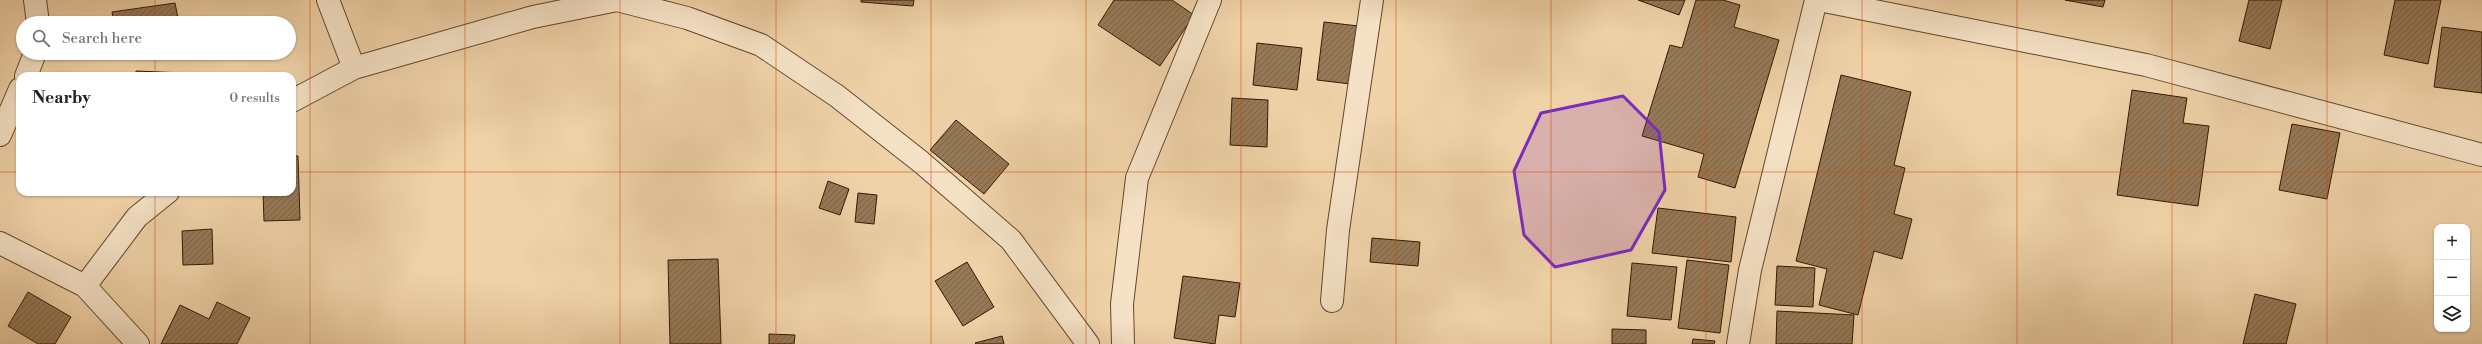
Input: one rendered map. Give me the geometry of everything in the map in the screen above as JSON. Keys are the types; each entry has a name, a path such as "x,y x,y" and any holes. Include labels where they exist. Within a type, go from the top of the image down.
{"street":[{"path":"35,0 37,16"},
{"path":"328,0 354,68"},
{"path":"296,99 354,68 533,17 617,0 687,18 761,45 837,96 921,162 1011,240 1088,344"},
{"path":"1123,344 1122,304 1137,178 1210,0"},
{"path":"1332,301 1338,230 1372,0"},
{"path":"1738,344 1750,270 1818,0 2146,65 2482,154"},
{"path":"28,72 32,60"},
{"path":"0,135 16,98"},
{"path":"85,286 137,217 163,196"},
{"path":"0,243 85,286 138,344"}],"highlighted area":[{"path":"1623,96 1659,132 1665,190 1631,250 1555,267 1524,235 1514,171 1541,113"}],"building":[{"path":"861,0 914,0 913,6 861,2"},
{"path":"1114,0 1172,0 1194,15 1160,66 1098,25"},
{"path":"1638,0 1685,0 1679,15"},
{"path":"1696,0 1723,0 1740,5 1734,27 1779,40 1735,188 1698,177 1704,154 1642,136 1670,45 1682,48"},
{"path":"2065,0 2105,0 2103,7"},
{"path":"2249,0 2282,0 2270,49 2239,41"},
{"path":"2395,0 2441,0 2428,64 2384,55"},
{"path":"175,3 178,16 113,16 112,12"},
{"path":"1324,22 1367,27 1359,85 1317,80"},
{"path":"2442,27 2482,32 2482,93 2434,87"},
{"path":"1257,43 1302,48 1297,90 1253,85"},
{"path":"136,71 160,72 136,72"},
{"path":"1841,75 1911,92 1894,165 1905,168 1894,214 1912,219 1902,259 1874,251 1858,315 1819,305 1827,269 1796,261"},
{"path":"2132,90 2187,98 2183,123 2209,126 2198,206 2117,195"},
{"path":"1232,98 1268,100 1267,147 1230,145"},
{"path":"956,120 1009,164 984,194 930,150"},
{"path":"2292,124 2340,133 2327,199 2279,190"},
{"path":"296,156 298,156 300,220 264,221 263,196 296,196"},
{"path":"828,181 849,189 840,215 819,208"},
{"path":"858,193 877,195 874,224 855,222"},
{"path":"1658,208 1736,217 1731,262 1652,253"},
{"path":"212,229 213,264 183,265 182,231"},
{"path":"1372,238 1420,242 1418,266 1370,262"},
{"path":"718,259 721,344 670,344 668,260"},
{"path":"1687,260 1729,265 1720,333 1678,328"},
{"path":"967,262 994,307 963,326 935,281"},
{"path":"1632,263 1677,267 1671,320 1627,316"},
{"path":"1777,266 1815,268 1813,307 1775,305"},
{"path":"1183,276 1240,283 1235,317 1219,315 1215,344 1174,338"},
{"path":"28,292 71,317 55,344 38,344 8,326"},
{"path":"2255,294 2296,304 2286,344 2243,344"},
{"path":"217,302 250,318 237,344 161,344 180,305 209,319"},
{"path":"1777,311 1854,315 1852,344 1776,344"},
{"path":"1612,329 1646,330 1646,344 1612,344"},
{"path":"769,334 795,335 794,344 769,344"},
{"path":"1002,336 1004,344 975,343"},
{"path":"1693,339 1715,341 1714,344 1692,344"}]}
